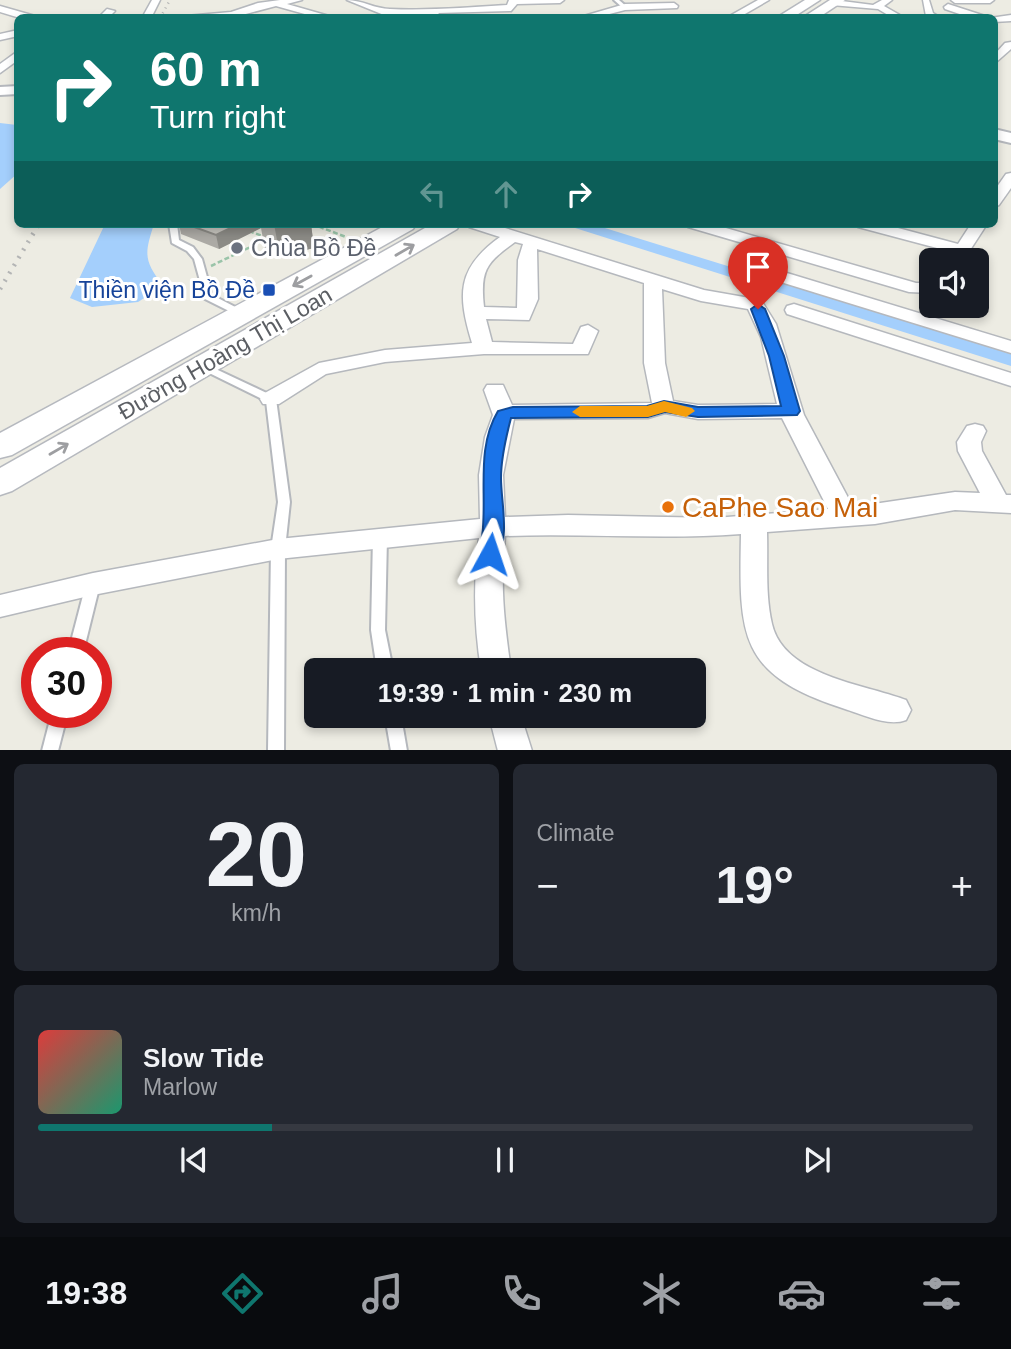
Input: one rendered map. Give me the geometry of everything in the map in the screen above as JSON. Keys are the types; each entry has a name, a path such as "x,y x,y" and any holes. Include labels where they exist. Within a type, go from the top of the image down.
{"main road":[{"path":"813,10 835,6"},
{"name":"Đường Hoàng Thị Loan","path":"0,447 398,228"},
{"name":"Đường Hoàng Thị Loan","path":"0,483 442,228"}],"street":[{"path":"251,0 260,6"},
{"path":"235,14 260,6 298,0"},
{"path":"355,0 386,12 429,13 456,9 511,8 513,0 560,0"},
{"path":"456,9 463,0"},
{"path":"738,14 765,0"},
{"path":"835,6 866,8 878,6 888,0"},
{"path":"952,4 990,0"},
{"path":"926,2 929,14"},
{"path":"952,4 973,14"},
{"path":"277,5 315,14"},
{"path":"599,14 625,7 674,6"},
{"path":"878,6 893,14"},
{"path":"0,9 18,14"},
{"path":"0,16 14,13"},
{"path":"1,68 14,56"},
{"path":"998,196 1011,175"},
{"path":"487,228 701,295 754,304 761,314 776,356 791,411 845,517"},
{"path":"708,228 919,288"},
{"path":"876,228 937,248"},
{"path":"963,248 976,228"},
{"path":"484,348 475,312 474,282 477,267 512,236"},
{"path":"475,312 522,316 526,312 526,260 533,242"},
{"path":"777,275 1011,347"},
{"path":"653,280 655,353 660,397 664,407"},
{"path":"794,310 1011,380"},
{"path":"958,318 967,333"},
{"path":"271,399 305,375 337,365 385,356 484,348 582,350 588,331"},
{"path":"494,658 487,581 493,527 491,475 497,437 504,415 495,390"},
{"path":"504,415 513,412 648,411 664,407 698,412 791,411"},
{"path":"975,431 969,442 970,450 1004,503"},
{"path":"0,606 93,584 278,549 380,537 493,527 568,524 715,527 875,514 954,501 1004,503"},
{"path":"754,524 758,627 774,659 784,670 800,679 895,710"},
{"path":"508,728 515,750"}],"lane":[{"path":"616,0 625,7"},
{"path":"173,228 175,241 191,250 197,257 208,297 242,314"},
{"path":"203,366 271,399 284,502 278,549 276,750"},
{"path":"380,537 378,629 383,658"},
{"path":"79,637 93,584"},
{"path":"50,750 56,728"},
{"path":"395,728 399,750"}],"path":[{"path":"323,228 368,245"},
{"path":"201,271 268,238 243,229"}],"water":[{"path":"0,123 14,125 14,177 0,189"},
{"path":"103,228 153,228 147,250 149,263 163,286 138,302 92,307 70,298"}],"building":[{"path":"197,228 231,228 216,235"}],"waterway":[{"path":"590,228 1011,360"}],"railway":[{"path":"162,14 170,0"},
{"path":"0,289 37,228"}],"slow traffic":[{"path":"580,412 648,411 664,407 686,411"}],"place":[{"name":"Chùa Bồ Đề","path":"237,248"},
{"name":"Thiền viện Bồ Đề","path":"269,290"},
{"name":"CaPhe Sao Mai","path":"668,507"}],"route":[{"path":"490,554 493,527 491,475 497,437 504,415 513,412 648,411 664,407 698,412 791,411 776,356 758,309"}]}
